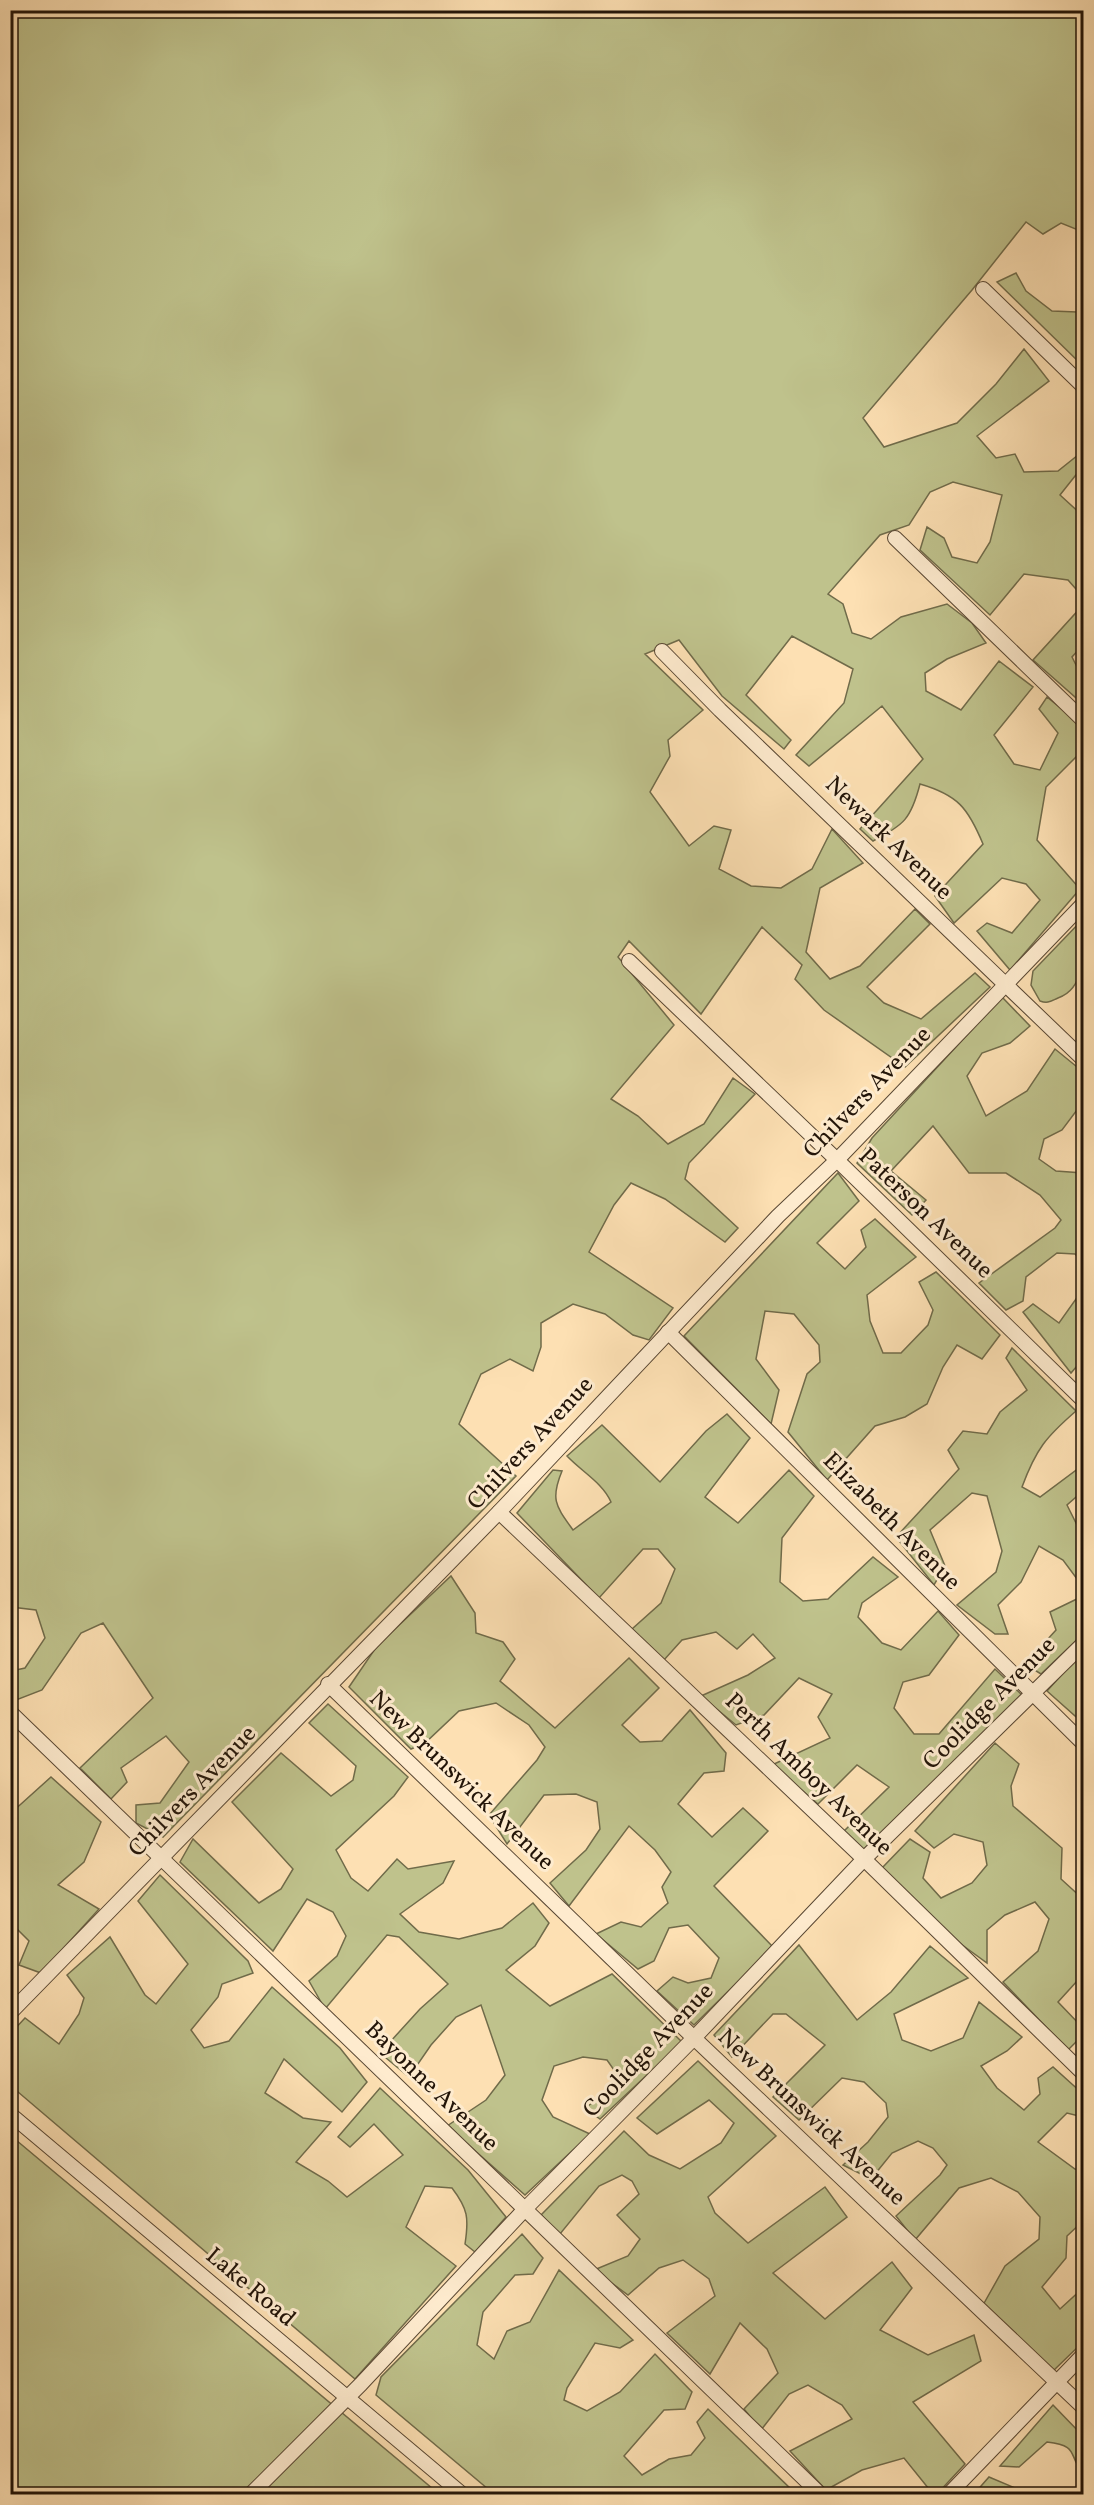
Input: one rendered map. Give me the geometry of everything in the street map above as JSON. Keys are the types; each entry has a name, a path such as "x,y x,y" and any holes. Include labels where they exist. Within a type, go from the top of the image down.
{"street":[{"path":"983,289 1083,387"},
{"path":"895,538 1083,722"},
{"name":"Newark Avenue","path":"662,651 720,710 1083,1060"},
{"name":"Chilvers Avenue","path":"10,2013 328,1684 499,1512 778,1216 837,1160 1083,903"},
{"name":"Paterson Avenue","path":"629,961 837,1160 1083,1401"},
{"name":"Elizabeth Avenue","path":"668,1332 1083,1744"},
{"name":"Perth Amboy Avenue","path":"499,1512 864,1859 1083,2074"},
{"name":"Coolidge Avenue","path":"251,2494 346,2399 525,2209 694,2038 864,1859 1033,1695 1083,1643"},
{"name":"New Brunswick Avenue","path":"328,1684 694,2038 1083,2408"},
{"name":"Bayonne Avenue","path":"10,1712 820,2494"},
{"name":"Lake Road","path":"10,2114 346,2399 462,2494"},
{"path":"949,2494 1083,2354"}],"green space":[{"path":"11,11 1083,11 1083,232 1061,223 1043,234 1026,222 972,290 863,418 884,447 957,423 996,384 1024,349 1049,381 977,436 996,458 1015,454 1024,472 1058,471 1083,451 1083,466 1060,495 1083,516 1083,597 1068,580 1024,574 990,615 920,550 927,527 944,538 952,557 977,563 990,542 1002,495 953,482 930,492 909,525 880,535 828,594 843,604 852,633 871,639 901,617 947,604 972,623 986,643 947,659 925,673 926,691 961,710 999,661 1033,687 994,735 1014,764 1040,770 1058,733 1039,709 1047,697 1080,724 1083,750 1046,787 1037,840 1080,889 1010,970 977,931 987,923 1012,933 1040,900 1026,884 1002,878 954,923 935,896 983,844 972,821 953,798 920,784 909,813 899,825 873,841 860,829 923,759 882,706 809,766 796,755 844,703 853,669 792,636 746,695 791,740 784,749 722,696 679,640 645,654 703,710 668,740 670,756 650,792 689,846 714,826 731,830 719,869 751,886 781,888 812,869 832,829 863,863 820,888 806,952 830,979 860,966 915,909 930,924 867,987 884,1003 921,1019 975,973 990,987 905,1067 824,1010 795,979 802,965 762,927 701,1014 629,941 618,957 674,1025 611,1099 638,1116 668,1144 704,1124 733,1078 755,1094 689,1163 685,1179 738,1228 725,1242 665,1199 631,1183 614,1205 589,1252 673,1308 649,1340 633,1335 605,1314 573,1304 541,1323 541,1347 533,1371 510,1359 481,1374 459,1424 516,1476 163,1837 136,1823 136,1805 160,1803 189,1762 166,1736 121,1768 127,1782 111,1799 80,1768 153,1698 103,1623 81,1633 42,1690 11,1702 11,1671 25,1668 45,1638 36,1610 11,1607"},
{"path":"1083,258 1083,366 997,282 1016,273 1026,291 1052,311 1077,312"},
{"path":"1083,605 1083,645 1072,657 1083,679 1083,704 1033,660"},
{"path":"1083,919 1082,964 1075,985 1068,993 1053,1000 1040,1001 1031,985 1033,971"},
{"path":"1002,997 1030,1026 1010,1043 982,1053 967,1076 986,1116 1027,1091 1055,1049 1082,1071 1083,1102 1062,1130 1044,1139 1039,1159 1056,1171 1083,1173 1083,1262 1075,1254 1057,1253 1026,1277 1023,1301 1006,1310 979,1283 1055,1228 1061,1220 1040,1195 1006,1173 969,1173 933,1126 891,1171 926,1200 912,1215 857,1163 872,1138"},
{"path":"838,1173 859,1201 817,1243 845,1269 866,1247 861,1230 875,1219 916,1257 867,1295 870,1321 883,1353 901,1353 928,1325 933,1310 919,1282 936,1272 1000,1335 982,1359 957,1345 943,1367 927,1404 905,1417 875,1426 827,1480 788,1432 807,1374 820,1362 819,1345 794,1314 765,1311 756,1359 779,1390 771,1424 684,1336"},
{"path":"1083,1289 1083,1359 1071,1373 1023,1312 1033,1304 1059,1323"},
{"path":"1012,1348 1076,1411 1043,1444 1022,1487 1040,1497 1083,1465 1083,1491 1067,1505 1083,1537 1083,1587 1063,1560 1039,1546 1021,1582 998,1605 1008,1634 995,1634 957,1605 996,1572 1002,1551 987,1496 972,1493 930,1530 945,1566 934,1585 896,1537 959,1469 948,1450 963,1431 987,1434 1000,1412 1027,1390 1006,1358"},
{"path":"727,1414 750,1438 705,1497 738,1523 789,1470 814,1496 782,1538 780,1582 803,1601 828,1599 873,1557 898,1577 862,1603 858,1617 882,1643 901,1650 938,1611 959,1635 929,1675 903,1682 894,1708 914,1734 939,1734 995,1669 1022,1695 862,1851 843,1832 889,1787 857,1765 818,1804 772,1765 830,1738 818,1717 832,1694 799,1678 764,1715 736,1725 701,1696 748,1675 775,1658 753,1634 737,1649 716,1632 682,1640 664,1660 632,1629 661,1603 675,1569 658,1549 643,1549 599,1598 517,1513 553,1470 562,1471 556,1489 557,1502 562,1515 573,1530 611,1502 597,1483 567,1456 602,1425 660,1482 706,1431"},
{"path":"451,1576 475,1613 476,1633 503,1642 515,1659 500,1681 555,1728 629,1658 659,1688 622,1725 640,1742 662,1741 690,1710 726,1753 724,1771 704,1773 678,1804 712,1837 743,1808 768,1831 714,1886 773,1947 694,2025 657,1991 673,1977 688,1983 711,1978 719,1958 688,1925 669,1928 654,1961 638,1969 596,1934 621,1922 641,1927 668,1903 662,1887 671,1872 655,1850 629,1826 569,1906 550,1883 586,1850 600,1829 597,1802 576,1794 544,1795 507,1844 489,1815 537,1760 545,1747 529,1725 496,1703 459,1711 425,1743 411,1749 349,1687 377,1646"},
{"path":"1083,1596 1083,1634 1041,1674 1025,1664 1056,1630 1050,1612"},
{"path":"1083,1651 1083,1723 1047,1691"},
{"path":"328,1704 408,1777 394,1796 336,1850 351,1878 368,1891 397,1859 408,1869 454,1861 443,1883 400,1914 419,1932 459,1939 502,1928 533,1903 549,1923 535,1946 506,1970 550,2006 612,1974 682,2042 600,2119 585,2108 614,2088 619,2077 607,2060 583,2057 554,2066 542,2100 553,2117 590,2134 525,2195 447,2126 486,2100 505,2075 481,2005 456,2017 431,2045 409,2077 380,2053 420,2009 448,1984 399,1937 387,1935 325,2009 309,1981 337,1956 346,1936 333,1912 307,1899 273,1951 180,1862 193,1839 259,1903 281,1889 293,1869 232,1802 281,1753 331,1796 353,1780 356,1766 309,1723"},
{"path":"995,1743 1019,1764 1011,1786 1013,1806 1062,1848 1061,1879 1083,1899 1083,1980 1078,1980 1058,2002 1083,2028 1083,2035 1068,2050 1003,1982 1038,1951 1049,1919 1035,1902 1005,1915 987,1930 987,1963 954,1939 882,1868 910,1839 930,1852 923,1878 941,1898 972,1883 987,1865 983,1842 954,1834 934,1848 915,1831"},
{"path":"51,1777 101,1822 84,1862 58,1885 99,1909 41,1973 19,1965 29,1941 11,1923 11,1813"},
{"path":"160,1875 248,1961 253,1973 222,1984 218,1997 191,2030 204,2048 229,2041 272,1987 340,2048 367,2082 342,2112 284,2059 265,2093 303,2118 331,2122 296,2162 328,2181 347,2197 403,2155 374,2124 350,2147 338,2137 380,2088 468,2170 506,2217 475,2252 465,2244 466,2214 452,2188 425,2186 406,2227 456,2266 355,2379 11,2086 11,2033 25,2018 59,2044 79,2014 84,1998 67,1975 110,1937 145,1995 156,2004 188,1964 138,1901"},
{"path":"799,1945 857,2020 891,1992 930,1946 968,1978 894,2014 902,2040 931,2051 963,2038 979,2002 1022,2037 1007,2051 981,2066 997,2088 1024,2110 1040,2094 1038,2078 1053,2067 1083,2094 1083,2117 1067,2113 1038,2142 1075,2169 1083,2171 1083,2221 1067,2236 1066,2258 1042,2287 1060,2309 1083,2288 1083,2342 1051,2373 983,2305 1005,2266 1039,2239 1040,2217 1018,2192 991,2178 959,2188 915,2240 896,2216 940,2175 947,2165 933,2148 918,2141 892,2153 871,2179 843,2165 868,2142 888,2117 886,2103 864,2082 842,2078 799,2120 773,2097 825,2045 786,2014 773,2014 732,2057 714,2035"},
{"path":"698,2061 776,2136 708,2197 715,2213 748,2243 825,2187 847,2217 773,2273 825,2319 892,2262 912,2288 880,2330 928,2355 974,2335 981,2361 913,2402 965,2464 937,2494 933,2494 904,2458 862,2470 826,2490 790,2451 852,2419 842,2405 808,2385 789,2394 761,2430 744,2409 778,2373 767,2349 740,2323 710,2374 667,2333 715,2296 709,2279 683,2260 659,2268 628,2295 594,2270 628,2256 640,2239 617,2215 639,2194 632,2181 622,2175 599,2186 560,2234 541,2215 624,2131 649,2155 680,2169 721,2143 734,2123 709,2100 657,2134 637,2118"},
{"path":"10,2135 439,2494 11,2494"},
{"path":"522,2234 543,2258 533,2274 515,2275 483,2312 477,2345 494,2359 507,2331 530,2322 559,2270 633,2340 620,2348 595,2343 567,2388 564,2400 587,2411 620,2392 655,2354 692,2392 685,2409 664,2410 624,2456 642,2475 669,2459 691,2455 705,2438 697,2422 708,2409 794,2492 791,2494 494,2494 376,2395 381,2377"},
{"path":"1053,2405 1083,2436 1083,2473 1069,2449 1047,2442 1019,2467 1000,2466"},
{"path":"989,2477 1022,2491 1024,2494 974,2494"}]}
